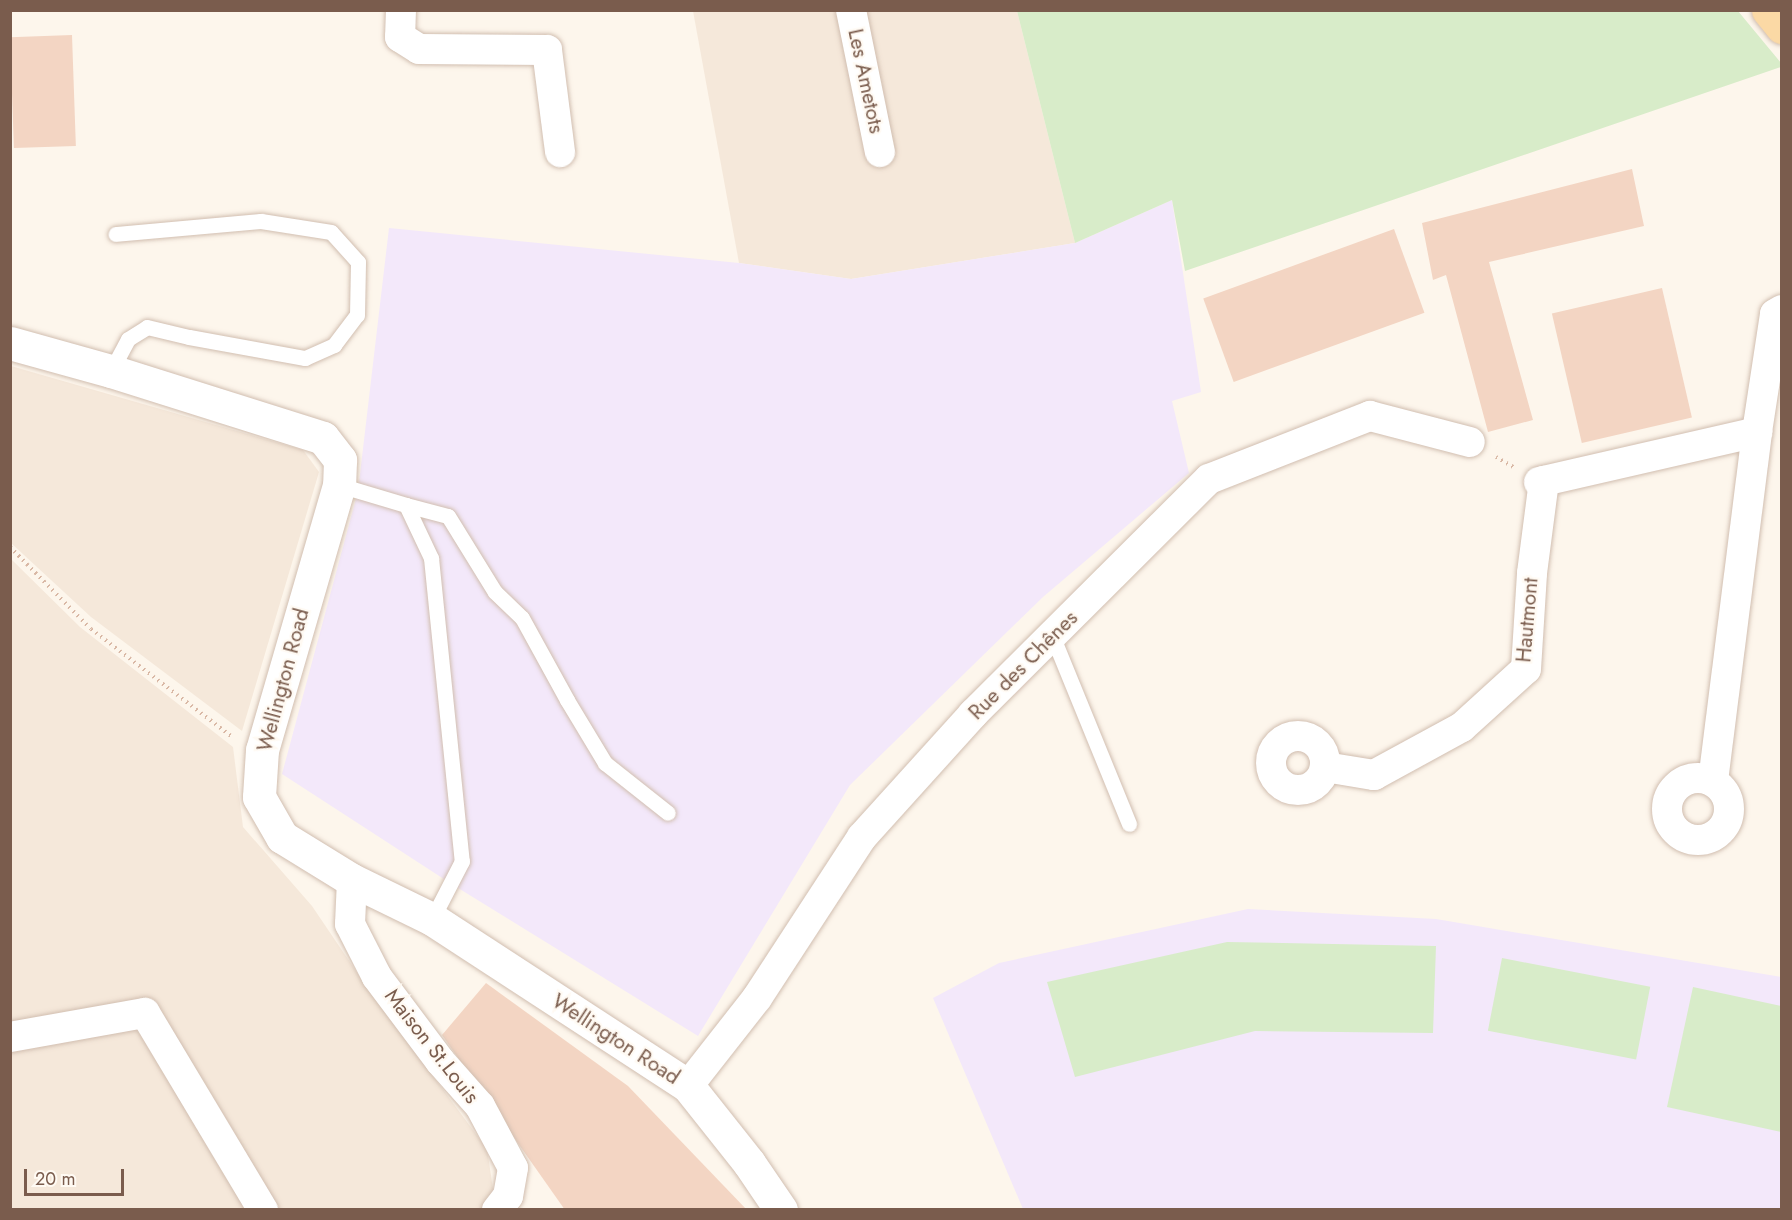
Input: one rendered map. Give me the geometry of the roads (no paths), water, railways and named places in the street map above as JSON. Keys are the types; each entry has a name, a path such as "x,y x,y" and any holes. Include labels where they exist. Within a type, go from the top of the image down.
{"main road":[{"path":"1768,10 1782,27"},
{"name":"Wellington Road","path":"10,343 111,371 323,438 340,460 339,484 262,750 259,797 282,837 352,880 432,919 688,1086 749,1163 781,1209"}],"street":[{"path":"401,10 400,37 419,49 547,50 560,152"},
{"name":"Les Ametots","path":"851,10 880,152"},
{"path":"1713,781 1774,314 1782,310"},
{"name":"Rue des Chênes","path":"688,1086 757,998 862,837 973,714 1209,479 1370,416 1470,442"},
{"name":"Hautmont","path":"1325,767 1374,775 1462,727 1526,669 1541,482 1757,432"},
{"name":"Maison St.Louis","path":"352,880 350,924 377,977 440,1061 480,1106 513,1168 508,1196 497,1209"},
{"path":"10,1037 145,1013 263,1209"}],"lane":[{"path":"111,371 128,339 147,327 305,358 334,345 357,315 358,262 331,232 261,221 116,234"},
{"path":"339,484 448,516 495,592 522,618 605,763 668,813"},
{"path":"406,505 431,558 462,861 432,919"},
{"path":"1052,635 1129,824"}]}
